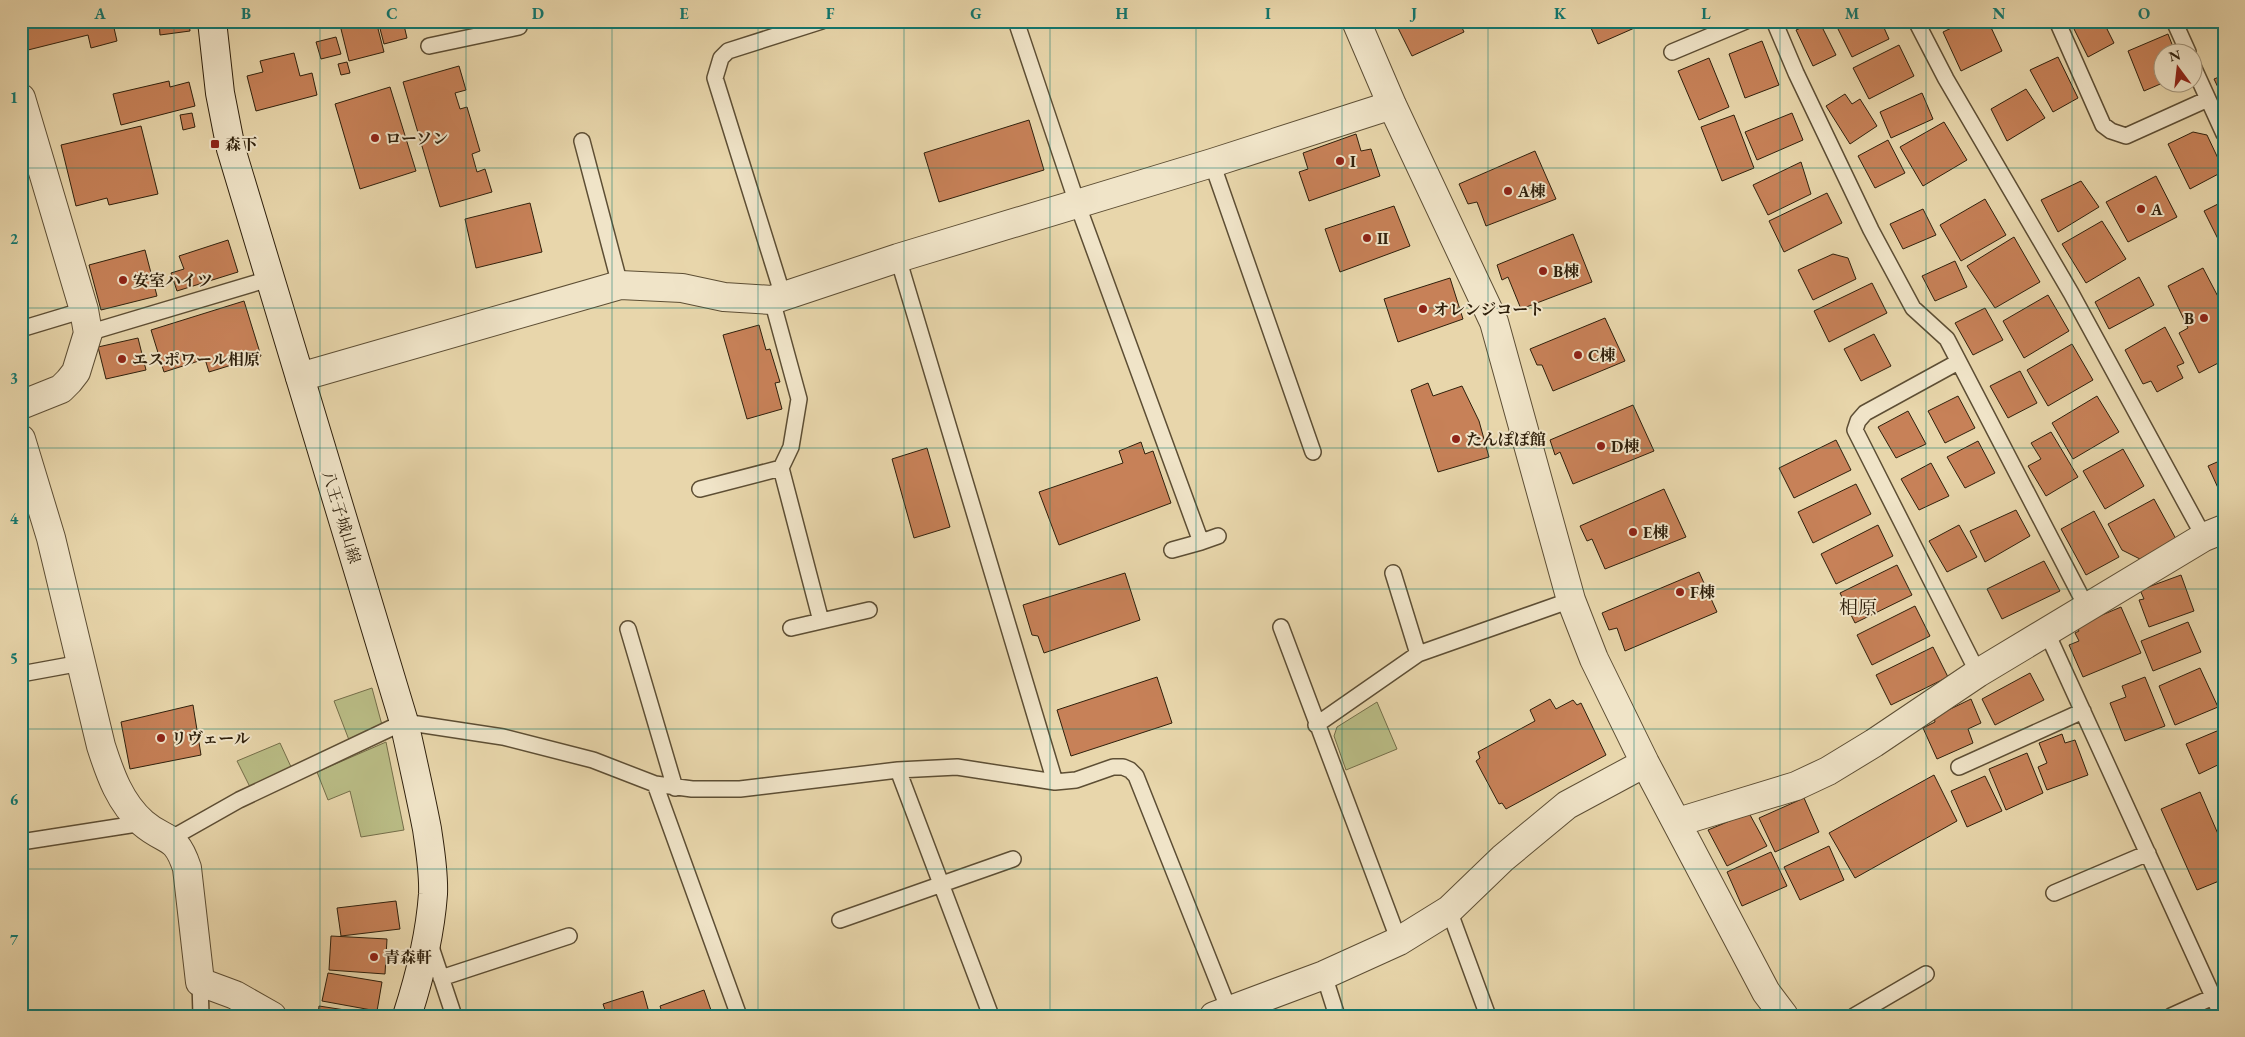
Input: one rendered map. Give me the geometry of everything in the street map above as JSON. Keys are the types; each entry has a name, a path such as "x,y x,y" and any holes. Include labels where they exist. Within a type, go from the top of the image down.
{"street":[{"name":"八王子城山線","path":"212,21 220,93 231,149 404,722 419,788 432,869 433,892 428,937 407,1016"},
{"path":"1356,21 1392,105 1494,322 1571,600 1594,659 1645,763 1678,822 1766,992 1784,1016"},
{"path":"21,98 27,137 86,321 76,372 69,382 61,389 21,404"},
{"path":"300,377 620,285 682,288 724,297 778,298 898,258 1212,163 1392,105"},
{"path":"21,439 51,538 111,777 121,796 143,823 170,839 181,851 187,868 200,982 235,995 272,1016"},
{"path":"1678,822 1796,786 1828,770 1978,673 2214,533"},
{"path":"1222,1013 1324,975 1399,941 1450,910 1503,858 1567,805 1645,763"}],"lane":[{"path":"429,46 519,28 518,21"},
{"path":"821,621 781,468 791,447 799,399 778,298 715,78 721,58 728,51 822,21"},
{"path":"1016,21 1077,203 1201,542"},
{"path":"1672,52 1746,21"},
{"path":"1774,21 1796,73 1871,230 1913,308 1947,339 2088,608"},
{"path":"1916,21 1951,88 2070,293 2214,533"},
{"path":"2057,21 2103,125 2111,131 2126,136 2208,99"},
{"path":"2174,21 2183,42"},
{"path":"2202,86 2224,134"},
{"path":"582,141 620,285"},
{"path":"1212,163 1313,452"},
{"path":"898,258 1055,782"},
{"path":"21,329 86,321 270,279"},
{"path":"1958,362 1865,413 1858,421 1855,430 1978,673"},
{"path":"700,489 781,468"},
{"path":"1172,550 1218,536"},
{"path":"1393,573 1418,654"},
{"path":"1316,725 1418,654 1571,600"},
{"path":"791,628 869,610"},
{"path":"1281,627 1316,725 1399,941"},
{"path":"628,629 675,788"},
{"path":"2047,633 2222,1016"},
{"path":"21,674 81,663"},
{"path":"1959,767 2083,711"},
{"path":"170,839 239,800 404,722 503,737 593,760 655,784 675,788 740,789 898,770 957,767 1055,782 1076,780 1112,767 1123,767 1130,770 1136,776 1222,1013"},
{"path":"898,770 991,1016"},
{"path":"655,784 739,1016"},
{"path":"21,842 143,823"},
{"path":"2054,893 2148,853"},
{"path":"840,920 1013,858"},
{"path":"1450,910 1488,1016"},
{"path":"442,978 568,936"},
{"path":"428,937 454,1016"},
{"path":"1854,1016 1926,974"},
{"path":"1324,975 1337,1016"},
{"path":"200,982 202,1016"},
{"path":"2171,1016 2213,997"}],"green space":[{"path":"372,688 382,725 349,740 334,701"},
{"path":"1377,702 1397,749 1346,770 1334,736 1337,727"},
{"path":"386,742 404,830 361,837 350,791 328,800 317,772"},
{"path":"280,743 292,769 250,787 237,761"}],"building":[{"path":"21,21 134,22 114,28 117,41 91,48 88,35 28,50"},
{"path":"159,21 189,21 190,31 160,35"},
{"path":"339,21 376,21 384,52 349,61"},
{"path":"378,21 403,21 407,38 384,44"},
{"path":"1413,21 1459,21 1464,32 1412,56 1398,28"},
{"path":"1588,21 1637,21 1639,26 1598,44"},
{"path":"1819,21 1836,55 1813,66 1796,30"},
{"path":"1834,21 1881,21 1889,39 1852,57"},
{"path":"1966,21 1988,21 2002,51 1961,71 1943,32"},
{"path":"2070,21 2103,21 2114,43 2088,57"},
{"path":"2109,21 2129,21 2111,28"},
{"path":"2168,34 2171,42 2152,42 2152,88 2144,91 2128,51"},
{"path":"336,37 341,54 321,59 316,42"},
{"path":"1762,41 1779,85 1745,98 1729,54"},
{"path":"1899,45 1914,76 1869,99 1853,68"},
{"path":"294,53 300,76 312,73 317,95 256,111 247,76 263,72 260,61"},
{"path":"2058,57 2078,98 2053,112 2030,70"},
{"path":"1709,58 1729,107 1699,120 1678,71"},
{"path":"347,62 350,73 341,75 338,64"},
{"path":"459,66 466,90 455,93 460,109 467,107 480,151 472,154 477,172 485,169 492,192 440,207 403,82"},
{"path":"2224,75 2224,100 2214,79"},
{"path":"169,81 170,87 189,82 195,106 121,125 113,94"},
{"name":"ローソン","path":"390,87 416,171 360,189 335,104"},
{"path":"2026,89 2045,118 2007,141 1991,109"},
{"path":"1922,93 1933,119 1891,138 1880,112"},
{"path":"1845,94 1852,104 1860,99 1877,126 1850,144 1826,106"},
{"path":"192,113 195,127 183,130 180,115"},
{"path":"1792,113 1803,140 1757,160 1745,132"},
{"path":"1734,115 1754,168 1722,181 1701,127"},
{"path":"1029,120 1044,170 939,202 924,153"},
{"path":"1944,122 1967,160 1923,186 1900,147"},
{"path":"141,126 158,194 109,205 107,198 76,206 61,145"},
{"path":"2193,132 2207,135 2224,171 2190,189 2168,144"},
{"name":"Ⅰ","path":"1356,134 1361,151 1371,149 1380,176 1309,201 1299,172 1308,169 1303,153"},
{"path":"1888,140 1905,173 1875,188 1858,156"},
{"name":"A棟","path":"1535,151 1556,199 1486,226 1477,202 1468,204 1459,184"},
{"path":"1801,162 1811,194 1768,215 1753,185"},
{"name":"A","path":"2156,176 2177,217 2128,242 2106,202"},
{"path":"2081,181 2099,207 2058,232 2041,200"},
{"path":"1827,193 1842,223 1784,252 1769,221"},
{"path":"1985,199 2006,235 1961,261 1940,225"},
{"path":"2224,201 2224,238 2219,241 2204,211"},
{"path":"530,203 542,252 476,268 465,219"},
{"name":"Ⅱ","path":"1394,206 1410,246 1340,272 1325,229"},
{"path":"1923,209 1936,235 1903,249 1890,224"},
{"path":"2102,221 2126,259 2086,283 2062,244"},
{"name":"B棟","path":"1573,234 1592,282 1521,309 1508,277 1502,280 1497,265"},
{"path":"2014,237 2040,282 1995,308 1967,266"},
{"path":"228,240 238,272 177,291 171,273 184,269 179,256"},
{"name":"安室ハイツ","path":"145,250 157,296 101,310 89,265"},
{"path":"1833,254 1848,258 1856,279 1813,300 1798,270"},
{"path":"1955,261 1967,287 1935,301 1922,276"},
{"name":"B","path":"2203,268 2224,308 2224,360 2199,373 2179,333 2188,328 2168,286"},
{"path":"2139,277 2154,305 2109,329 2095,302"},
{"name":"オレンジコート","path":"1450,278 1463,319 1398,342 1384,299"},
{"path":"1872,283 1887,313 1829,342 1814,311"},
{"path":"2048,295 2069,331 2024,358 2003,321"},
{"path":"244,301 261,356 209,372 205,359 164,372 151,330"},
{"path":"1985,308 2003,340 1973,355 1955,323"},
{"name":"C棟","path":"1605,318 1625,361 1553,391 1542,365 1537,365 1530,349"},
{"path":"759,325 766,350 770,349 780,382 775,383 782,409 747,419 723,335"},
{"path":"2165,327 2184,363 2177,366 2183,378 2157,392 2151,381 2143,384 2125,350"},
{"path":"1874,334 1891,366 1861,381 1844,349"},
{"name":"エスポワール相原","path":"138,338 146,370 106,379 98,347"},
{"path":"2072,344 2093,380 2048,406 2027,370"},
{"path":"2020,371 2037,403 2008,418 1990,386"},
{"name":"たんぽぽ館","path":"1428,383 1433,396 1462,386 1479,421 1489,457 1438,472 1411,390"},
{"path":"1958,396 1975,428 1945,443 1928,411"},
{"path":"2097,396 2119,432 2073,459 2052,423"},
{"name":"D棟","path":"1633,405 1654,451 1573,484 1560,452 1555,455 1550,440"},
{"path":"1908,411 1926,444 1896,458 1878,427"},
{"path":"2051,432 2078,477 2046,496 2028,466 2041,459 2031,443"},
{"path":"1836,440 1851,470 1794,498 1779,468"},
{"path":"1978,441 1995,473 1965,488 1947,457"},
{"path":"1141,442 1145,454 1153,451 1171,503 1059,545 1039,492 1123,463 1119,451"},
{"path":"927,448 950,527 914,538 892,459"},
{"path":"2123,449 2144,486 2105,509 2083,471"},
{"path":"2224,459 2224,501 2208,466"},
{"path":"1931,463 1949,496 1919,510 1901,479"},
{"path":"1856,484 1871,514 1813,543 1798,512"},
{"name":"E棟","path":"1664,489 1686,537 1605,569 1592,539 1587,541 1580,526"},
{"path":"2154,499 2176,539 2140,559 2122,550 2108,524"},
{"path":"2016,510 2030,536 1985,562 1970,531"},
{"path":"2094,511 2119,557 2086,575 2061,529"},
{"path":"1878,525 1893,556 1836,584 1821,554"},
{"path":"1959,525 1977,557 1947,572 1929,541"},
{"path":"2044,561 2060,591 2002,619 1987,589"},
{"path":"1897,565 1912,595 1855,623 1840,593"},
{"name":"F棟","path":"1699,572 1717,612 1625,651 1617,628 1609,630 1602,613"},
{"path":"1125,573 1140,620 1044,653 1038,636 1032,635 1023,605"},
{"path":"2181,575 2194,611 2149,627 2139,600 2144,599 2140,590"},
{"path":"1915,606 1930,636 1872,665 1857,635"},
{"path":"2121,607 2141,653 2083,677 2069,645 2079,641 2075,633 2079,631 2076,626"},
{"path":"2188,622 2201,652 2153,671 2141,641"},
{"path":"1933,647 1948,677 1891,705 1876,675"},
{"path":"2200,668 2218,707 2175,725 2159,686"},
{"path":"2030,673 2044,700 1995,725 1982,699"},
{"path":"1157,677 1172,723 1071,756 1057,710"},
{"path":"2145,677 2165,726 2125,741 2110,703 2126,697 2122,686"},
{"path":"1550,699 1556,709 1573,700 1577,705 1581,703 1606,755 1506,809 1502,803 1499,804 1476,761 1480,758 1478,752 1535,721 1530,710"},
{"path":"1971,699 1981,723 1968,729 1973,743 1937,759 1923,728 1935,722 1934,717"},
{"name":"リヴェール","path":"193,705 201,755 130,769 121,722"},
{"path":"2224,728 2224,762 2199,774 2186,744"},
{"path":"2062,734 2065,743 2075,740 2088,775 2047,790 2038,767 2047,763 2039,743"},
{"path":"2027,753 2043,793 2006,810 1989,769"},
{"path":"1934,775 1957,821 1855,878 1829,833"},
{"path":"1985,776 2002,811 1967,827 1951,791"},
{"path":"2200,792 2224,848 2224,879 2197,890 2161,809"},
{"path":"1804,798 1819,832 1775,852 1759,818"},
{"path":"1749,813 1767,846 1727,866 1708,830"},
{"path":"1829,846 1844,880 1800,900 1784,867"},
{"path":"1771,852 1787,886 1742,906 1727,872"},
{"path":"396,901 400,929 341,936 337,908"},
{"path":"331,936 387,939 385,974 329,970"},
{"path":"328,973 382,982 377,1011 322,1001"},
{"path":"704,990 713,1016 663,1016 660,1006"},
{"path":"643,991 650,1016 607,1016 603,1004"},
{"path":"319,1006 371,1014 371,1016 318,1016"}],"place":[{"name":"ローソン","path":"375,138"},
{"name":"森下","path":"215,144"},
{"name":"Ⅰ","path":"1340,161"},
{"name":"A棟","path":"1508,191"},
{"name":"A","path":"2141,209"},
{"name":"Ⅱ","path":"1367,238"},
{"name":"B棟","path":"1543,271"},
{"name":"安室ハイツ","path":"123,280"},
{"name":"オレンジコート","path":"1423,309"},
{"name":"B","path":"2204,318"},
{"name":"C棟","path":"1578,355"},
{"name":"エスポワール相原","path":"122,359"},
{"name":"たんぽぽ館","path":"1456,439"},
{"name":"D棟","path":"1601,446"},
{"name":"E棟","path":"1633,532"},
{"name":"F棟","path":"1680,592"},
{"name":"リヴェール","path":"161,738"},
{"name":"青森軒","path":"374,957"}],"district":[{"name":"相原","path":"1858,607"}]}
